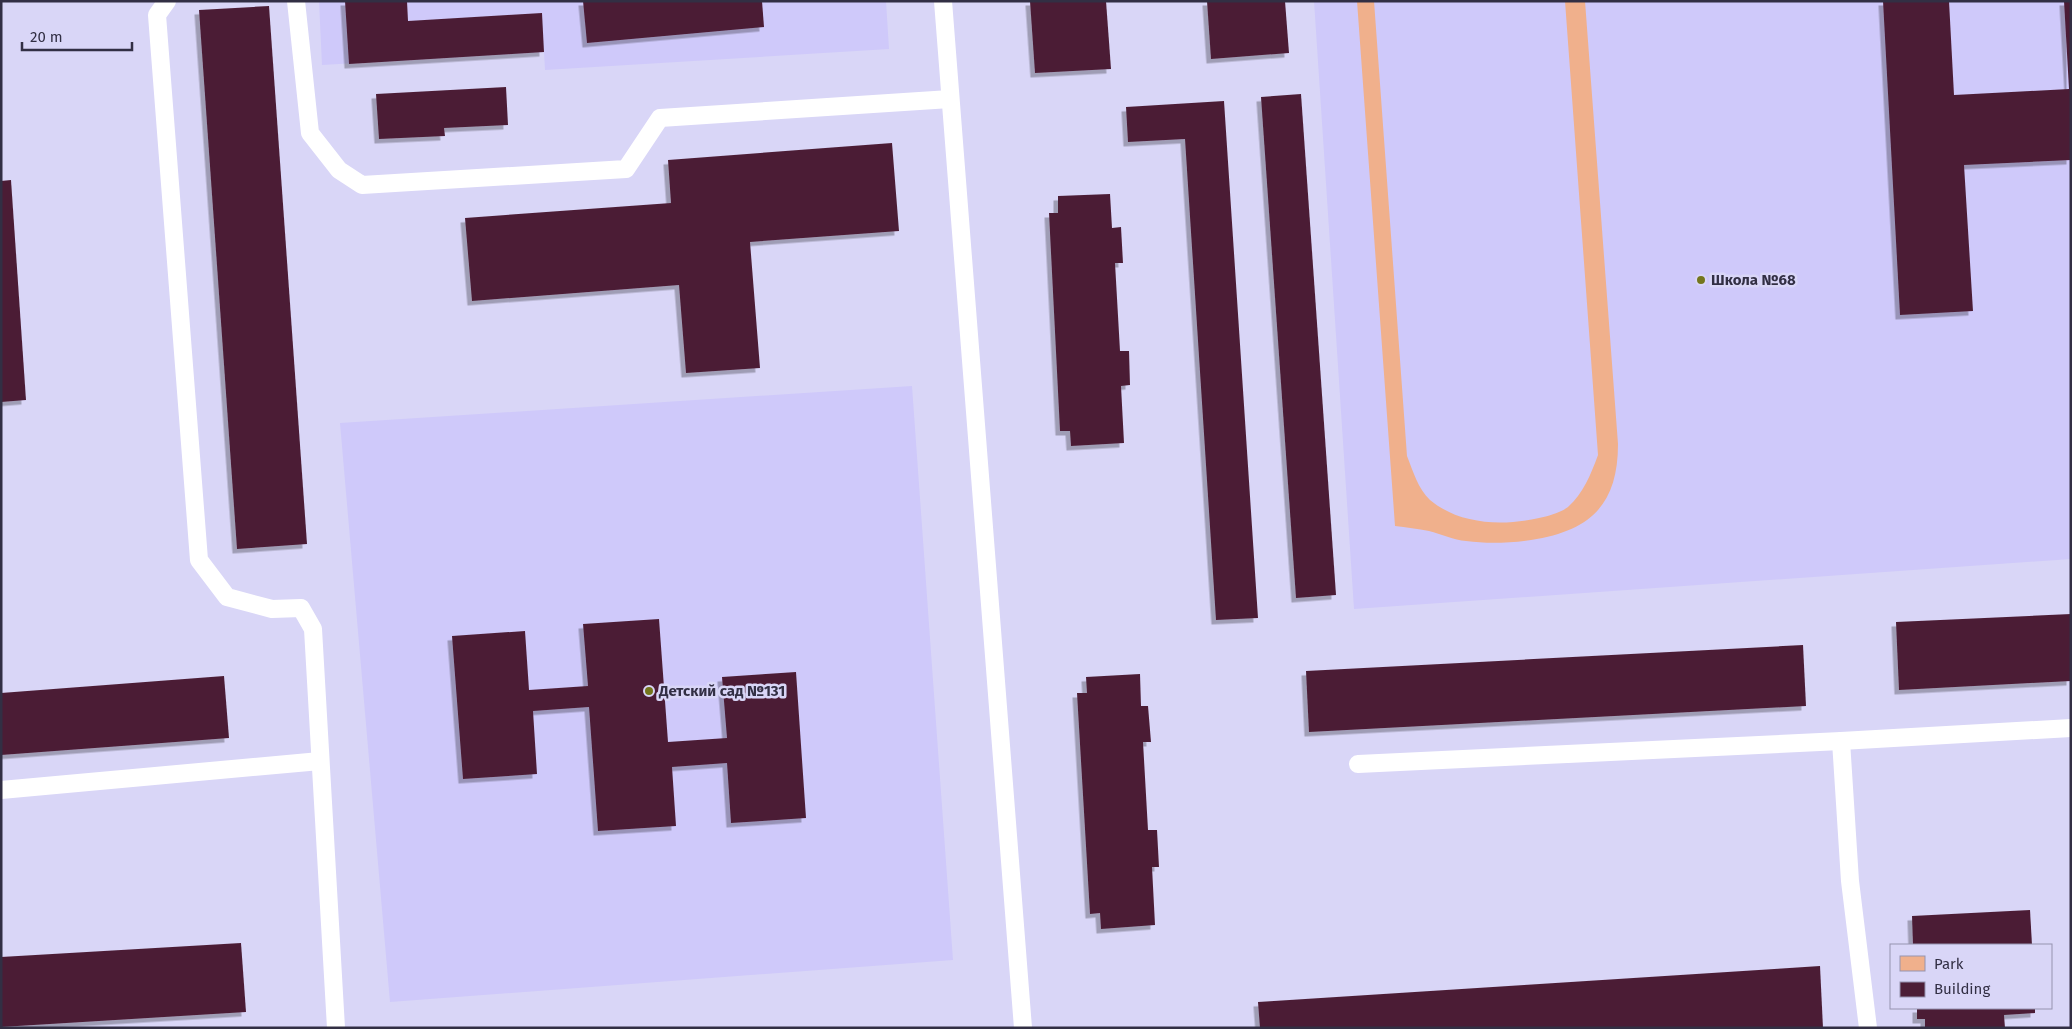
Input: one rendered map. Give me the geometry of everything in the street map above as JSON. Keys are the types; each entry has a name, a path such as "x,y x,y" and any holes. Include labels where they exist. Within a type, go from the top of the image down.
{"lane":[{"path":"167,1 157,15 199,560 227,597 272,609 301,608 313,629 336,1028"},
{"path":"296,1 310,132 339,170 362,185 626,169 660,118 950,99"},
{"path":"943,1 1024,1028"},
{"path":"1358,764 2071,728"},
{"path":"1841,741 1850,881 1868,1028"},
{"path":"1,790 320,761"}],"shaded area":[{"path":"319,1 886,1 889,49 545,70 544,52 322,65"},
{"name":"Школа №68","path":"1314,1 2071,1 2071,559 1354,609"},
{"name":"Детский сад №131","path":"912,386 953,960 390,1002 340,423"}],"green space":[{"path":"1357,1 1374,1 1407,456 1419,485 1426,496 1442,508 1468,519 1511,522 1539,518 1554,514 1568,507 1582,490 1598,455 1565,1 1585,1 1618,444 1617,465 1613,483 1606,499 1597,512 1569,530 1531,540 1490,543 1461,540 1429,531 1395,526"}],"building":[{"path":"345,1 407,1 408,21 542,13 544,52 349,64"},
{"path":"583,1 762,1 764,27 587,43"},
{"path":"1030,1 1106,1 1111,69 1035,73"},
{"path":"1207,1 1285,1 1289,53 1211,59"},
{"path":"1883,1 1949,1 1954,95 2069,89 2064,1 2071,1 2071,160 1964,165 1973,311 1900,315"},
{"path":"269,6 307,544 237,549 199,10"},
{"path":"506,87 508,125 444,128 445,136 379,139 376,94"},
{"path":"1301,94 1336,595 1296,598 1261,97"},
{"path":"1224,101 1258,618 1216,620 1185,139 1128,142 1126,107"},
{"path":"892,143 899,231 750,242 760,368 686,373 679,285 472,301 465,218 671,203 668,160"},
{"path":"11,180 26,400 1,402 1,181"},
{"path":"1110,194 1112,228 1121,227 1123,263 1115,263 1120,351 1129,351 1130,385 1121,386 1124,443 1071,446 1070,431 1060,431 1049,213 1058,213 1058,196"},
{"path":"2071,614 2071,681 1899,690 1896,622"},
{"path":"659,619 668,742 727,738 722,677 796,672 806,818 731,823 727,763 672,767 676,826 598,831 589,707 533,711 537,774 463,779 452,636 525,631 529,690 588,686 583,624"},
{"path":"1803,645 1806,706 1309,732 1306,671"},
{"path":"1140,674 1141,706 1148,706 1151,742 1143,742 1148,830 1157,830 1159,867 1152,867 1155,925 1101,929 1100,913 1090,914 1077,693 1087,693 1086,677"},
{"path":"224,676 229,738 1,755 1,693"},
{"path":"2030,910 2032,944 1913,944 1912,916"},
{"path":"241,943 246,1012 1,1027 1,957"},
{"path":"1820,966 1823,1028 1260,1028 1258,1002"},
{"path":"1917,1009 2035,1009 2035,1013 2004,1015 2005,1028 1925,1028 1925,1019 1917,1019"}],"place":[{"name":"Школа №68","path":"1701,280"},
{"name":"Детский сад №131","path":"649,691"}]}
